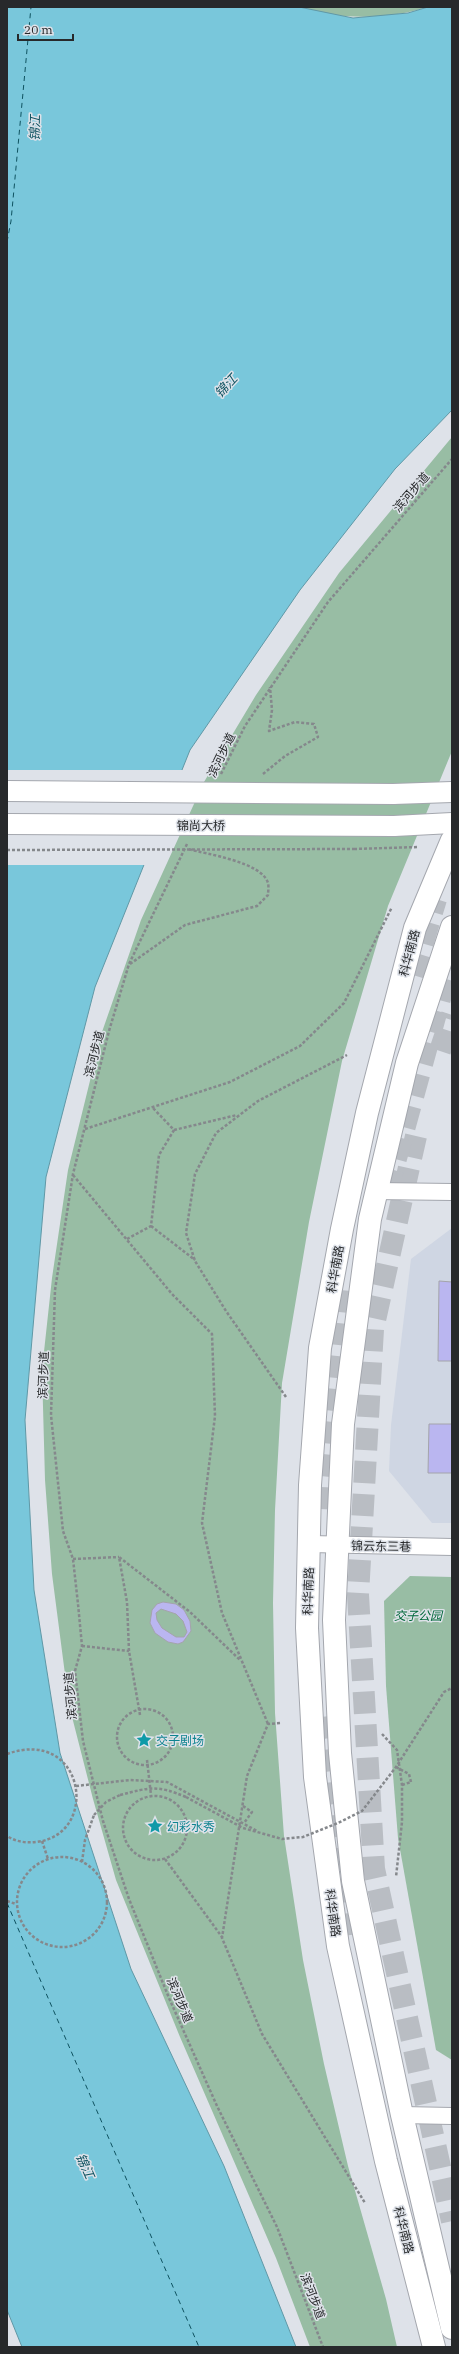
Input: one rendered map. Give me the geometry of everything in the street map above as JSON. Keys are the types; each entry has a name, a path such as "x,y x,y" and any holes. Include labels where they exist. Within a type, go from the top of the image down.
{"main road":[{"name":"科华南路","path":"434,2347 386,2161 338,1946 313,1748 307,1628 310,1544 310,1485 320,1348 342,1229 367,1113 415,928 452,840"},
{"name":"科华南路","path":"452,927 407,1063 370,1219 343,1424 334,1620 340,1753 353,1881 402,2115 452,2328"}],"street":[{"path":"7,791 392,794 452,792"},
{"name":"锦尚大桥","path":"7,824 394,826 452,823"},
{"path":"376,1191 452,1192"},
{"name":"锦云东三巷","path":"310,1544 337,1546 452,1547"},
{"path":"402,2115 452,2116"}],"path":[{"name":"滨河步道","path":"221,775 245,726 270,686 328,602 452,459"},
{"path":"262,774 286,756 318,737 314,724 295,722 269,731 272,710 270,686"},
{"name":"滨河步道","path":"190,838 129,964 109,1031 73,1174 54,1290 51,1415 63,1531 73,1559 82,1646 75,1670 83,1741 103,1821 129,1899 169,1998 217,2106 277,2227 323,2347"},
{"path":"7,850 354,849 418,847"},
{"path":"129,964 185,925 257,906 268,895 268,882 265,878 242,862 188,850"},
{"path":"85,1129 230,1082 300,1046 344,1003 392,907"},
{"path":"286,1396 226,1311 195,1261 186,1233 195,1174 216,1133 258,1100 347,1055"},
{"path":"152,1107 174,1130"},
{"path":"151,1226 159,1155 174,1130 240,1115"},
{"path":"73,1174 172,1294 212,1334 215,1416 202,1523 222,1613 268,1724 247,1776 222,1938"},
{"path":"151,1226 195,1261"},
{"path":"127,1239 151,1226"},
{"path":"73,1559 119,1557 190,1612 242,1662"},
{"path":"119,1557 127,1602 129,1651 140,1715"},
{"path":"82,1646 129,1651"},
{"path":"82,1862 85,1840 94,1815 106,1802 120,1794 150,1788 164,1788 186,1797 243,1828 282,1839 303,1837 362,1811 396,1767 444,1692 452,1688"},
{"path":"153,1709 161,1714 173,1728 174,1737 169,1754 162,1761 148,1765 134,1764 126,1758 117,1741 121,1722 127,1715 139,1710 153,1709"},
{"path":"268,1724 280,1723"},
{"path":"382,1734 397,1750 402,1785 402,1822 396,1877"},
{"path":"7,1754 21,1749 38,1749 53,1754 66,1764 74,1779 77,1794 75,1811 67,1825 56,1835 42,1841 27,1843 7,1836"},
{"path":"148,1760 151,1795"},
{"path":"396,1767 410,1774 411,1782 402,1785"},
{"path":"76,1786 130,1780 167,1782 262,1834"},
{"path":"151,1795 162,1796 171,1800 185,1815 187,1826 186,1836 182,1846 175,1854 165,1859 154,1860 143,1858 134,1853 127,1844 123,1834 122,1823 132,1804 141,1798 151,1795"},
{"path":"243,1806 252,1812 244,1823"},
{"path":"42,1841 48,1859"},
{"path":"62,1856 82,1862 99,1876 106,1889 108,1903 105,1917 98,1931 86,1941 71,1947 55,1947 40,1942 28,1932 20,1919 16,1904 18,1888 25,1876 35,1865 48,1859 62,1856"},
{"path":"165,1859 222,1938 262,2034 365,2203"},
{"path":"7,1902 16,1904"}],"shaded area":[{"path":"452,1228 452,1523 432,1523 389,1471 391,1425 411,1259"}],"green space":[{"path":"299,7 428,7 396,14 363,17 331,14"},
{"path":"452,437 452,751 388,906 342,1061 309,1222 282,1383 275,1510 273,1603 275,1713 284,1836 303,1960 324,2064 348,2166 386,2299 397,2347 310,2347 276,2258 180,2037 116,1880 93,1799 69,1705 52,1574 45,1480 42,1370 52,1278 68,1170 102,1032 141,920 204,782 256,695 339,573"},
{"name":"交子公园","path":"410,1576 452,1577 452,2060 436,2050 398,1838 386,1686 384,1601"}],"water":[{"name":"锦江","path":"7,7 299,7 353,18 408,13 428,7 452,7 452,410 395,469 300,590 190,750 95,987 46,1177 25,1420 34,1590 60,1753 131,1969 224,2166 296,2347 22,2347 7,2310"}],"pier":[{"path":"7,770 184,770 146,865 7,865"}],"building":[{"path":"439,1281 452,1282 452,1361 438,1361"},
{"path":"429,1424 452,1424 452,1473 428,1473"},
{"path":"163,1602 176,1604 184,1610 190,1621 191,1631 183,1642 178,1644 168,1642 155,1633 150,1623 152,1610 157,1604","holes":["161,1609 176,1614 183,1621 187,1632 184,1637 176,1637 162,1628 157,1620 156,1613"]}],"ferry route":[{"path":"7,242 11,221 31,7"},
{"path":"7,1903 199,2347"}],"tunnel":[{"path":"413,975 436,899"},
{"path":"387,1191 449,966"},
{"path":"440,1051 452,1015"},
{"path":"416,1136 373,1329 358,1595 374,1869 452,2221"},
{"path":"320,1509 321,1484 341,1281"},
{"path":"321,1717 348,1939"}],"place":[{"name":"交子剧场","path":"144,1740"},
{"name":"幻彩水秀","path":"155,1826"}]}
